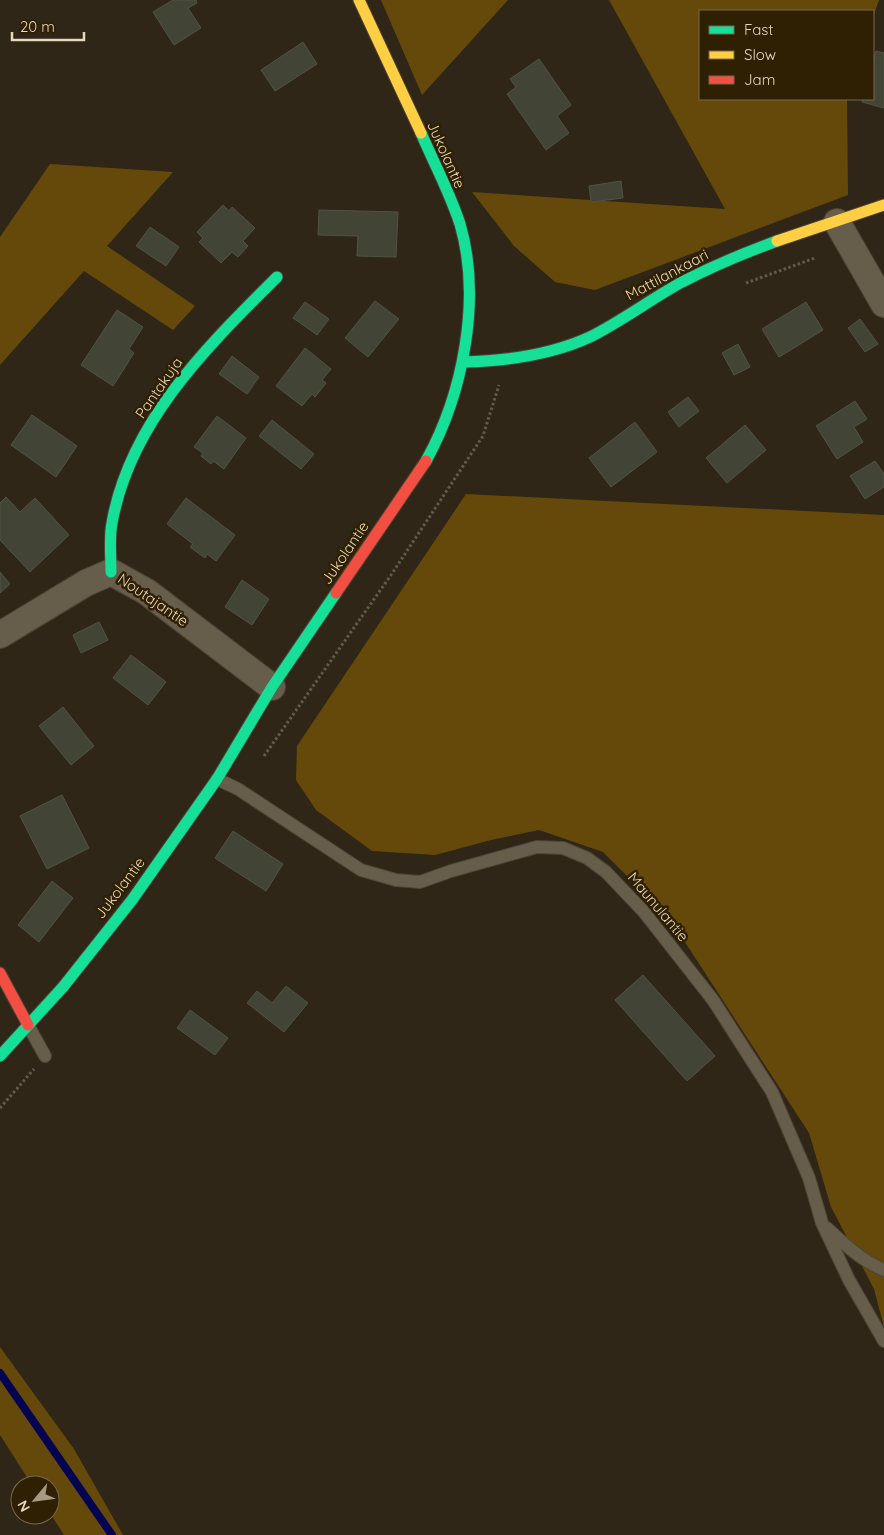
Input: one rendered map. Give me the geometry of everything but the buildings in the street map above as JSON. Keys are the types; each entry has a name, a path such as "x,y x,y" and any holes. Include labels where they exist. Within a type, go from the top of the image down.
{"street":[{"name":"Jukolantie","path":"0,1056 63,987 132,900 216,779 272,687 427,460 448,416 463,362 470,285 460,225 359,0"},
{"name":"Mattilankaari","path":"463,362 495,361 534,355 589,337 675,286 743,253 884,205"},
{"path":"837,222 884,304"},
{"name":"Pantakuja","path":"111,572 112,523 129,465 159,409 206,348 277,278"},
{"name":"Noutajantie","path":"0,635 86,583 111,572 147,592 272,687"},
{"path":"0,973 28,1025"}],"lane":[{"name":"Maunulantie","path":"216,779 238,789 361,870 396,880 420,882 451,871 537,847 563,848 594,862 606,872 644,912 713,1000 772,1092 809,1178 822,1223 849,1280 884,1341"},
{"path":"28,1025 45,1056"},
{"path":"822,1223 846,1246 873,1266 884,1270"}],"path":[{"path":"743,284 851,246"},
{"path":"499,386 506,384"}],"shaded area":[{"path":"381,0 508,0 422,95"},
{"path":"609,0 879,0 874,14 874,10 699,10 699,100 847,100 848,195 595,290 555,282 514,246 472,192 725,209"},
{"path":"50,164 173,172 107,246 195,306 173,330 84,271 0,365 0,237"},
{"path":"466,494 884,515 884,1327 874,1289 831,1207 809,1133 670,919 603,852 539,830 435,855 372,851 316,810 296,780 297,746"},
{"path":"0,1347 74,1449 123,1535 64,1535 58,1525 60,1525 60,1475 26,1475 0,1435"}],"waterway":[{"path":"0,1373 112,1535"}],"traffic: fast":[{"path":"421,133 447,189 460,224 466,253 469,283 469,314 459,376 439,435 426,461"},
{"path":"463,362 528,356 575,343 602,331 682,282 729,260 777,241"},
{"path":"111,572 111,529 121,486 136,451 154,419 175,388 199,358 277,277"},
{"path":"0,1056 63,987 132,900 217,779 272,687 336,593"}],"traffic: slow":[{"path":"359,0 421,133"},
{"path":"777,241 884,205"}],"traffic: jam":[{"path":"336,593 426,461"},
{"path":"0,973 28,1025"}]}
